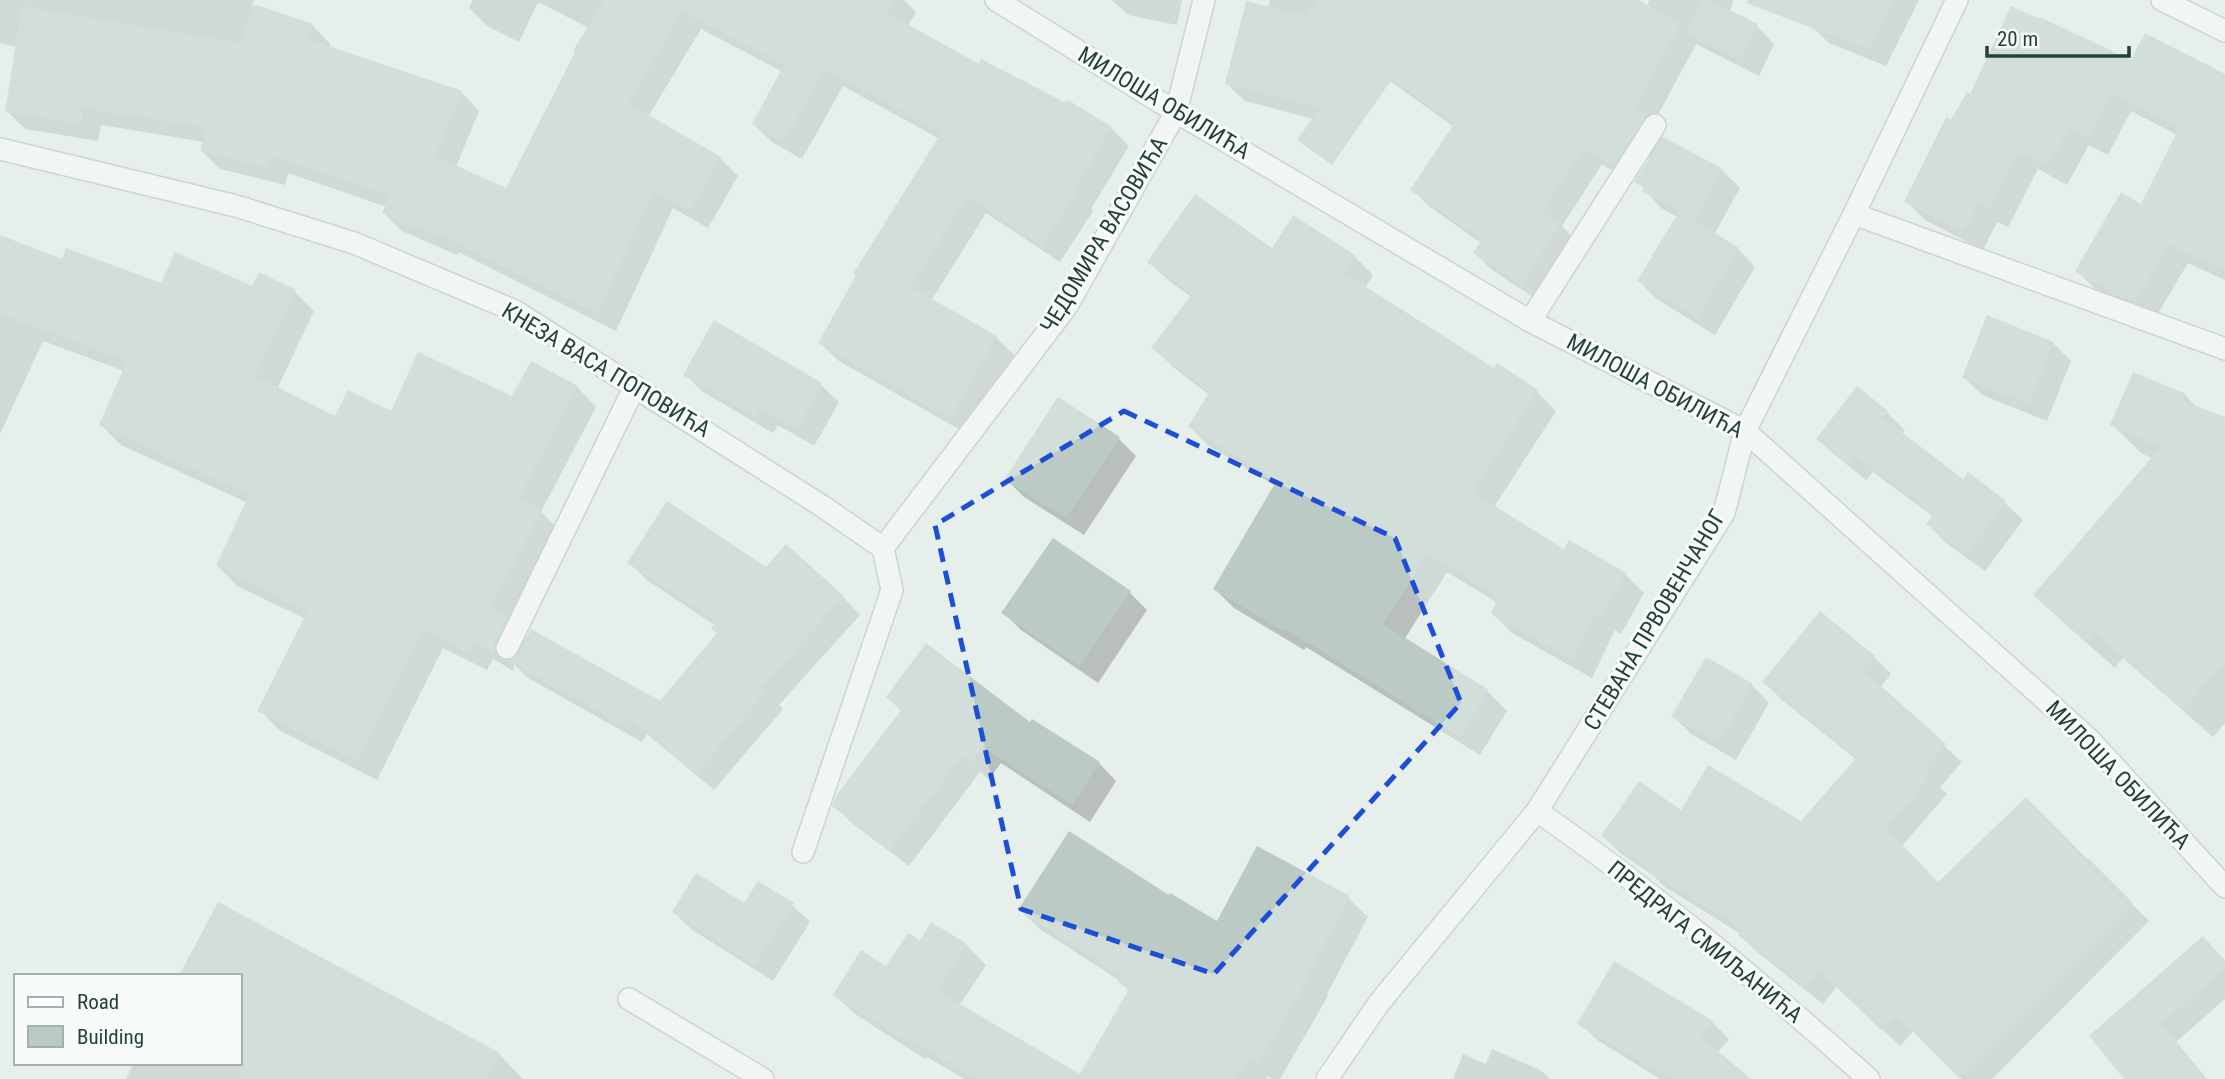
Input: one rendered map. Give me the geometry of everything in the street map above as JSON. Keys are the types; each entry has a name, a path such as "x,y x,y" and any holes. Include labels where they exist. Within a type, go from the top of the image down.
{"street":[{"name":"МИЛОША ОБИЛИЋА","path":"996,0 1176,112 1530,321 1745,430 2089,739 2225,887"},
{"name":"ЧЕДОМИРА ВАСОВИЋА","path":"883,548 1067,306 1176,112 1204,0"},
{"name":"СТЕВАНА ПРВОВЕНЧАНОГ","path":"1327,1079 1380,1003 1537,811 1724,513 1745,430 1854,214 1957,0"},
{"path":"2162,0 2225,31"},
{"path":"1530,321 1655,125"},
{"name":"КНЕЗА ВАСА ПОПОВИЋА","path":"0,149 236,206 354,243 515,311 822,506 883,548"},
{"path":"1854,214 2225,349"},
{"path":"507,648 635,386"},
{"path":"803,852 892,590 883,548"},
{"name":"ПРЕДРАГА СМИЉАНИЋА","path":"1537,811 1582,842 1673,914 1869,1079"},
{"path":"629,999 763,1079"}],"highlighted area":[{"path":"1124,411 1395,538 1461,703 1214,974 1021,909 935,525"}],"building":[{"path":"604,0 894,0 887,13 979,64 981,59 1066,103 1068,100 1112,127 1074,190 1076,192 1041,245 967,196 911,287 997,336 950,418 818,343 856,276 853,274 941,133 825,69 783,142 752,124 784,65 682,12 628,103 721,157 690,211 654,191 597,314 440,235 439,238 382,213 389,196 270,156 267,168 200,151 206,128 83,108 80,124 5,112 22,6 241,43 254,4 313,24 308,39 462,91 435,156 506,188 575,52 573,51"},
{"path":"1317,0 1638,0 1681,23 1635,107 1647,115 1613,167 1584,148 1542,211 1561,223 1521,285 1473,253 1482,239 1410,190 1454,124 1392,79 1332,165 1297,140 1320,108 1225,84 1246,1 1307,16"},
{"path":"1702,0 1709,0 1758,24 1741,59 1686,32"},
{"path":"1748,0 1894,0 1869,50 1747,3"},
{"path":"2011,6 2131,60 2145,33 2225,74 2225,271 2169,245 2135,302 2116,295 2075,271 2121,192 2141,204 2179,128 2111,93 2088,137 2069,127 2047,167 2019,152 1989,210 1978,204 1964,232 1904,202 1946,117 1951,120 1967,92 1970,94"},
{"path":"1663,137 1723,169 1696,219 1642,191 1644,188 1634,182"},
{"path":"1195,194 1272,248 1293,215 1355,255 1344,273 1494,368 1497,363 1538,390 1472,492 1564,549 1569,540 1626,573 1601,616 1595,613 1572,660 1491,614 1498,597 1428,554 1383,624 1489,690 1460,737 1286,629 1285,632 1213,589 1277,480 1188,427 1209,392 1151,348 1192,294 1147,262"},
{"path":"1679,211 1739,248 1697,318 1637,281"},
{"path":"0,235 62,259 66,248 161,283 175,252 252,286 259,272 296,290 255,376 335,416 348,390 391,411 418,352 512,396 531,361 578,386 519,498 542,510 491,606 508,616 495,643 495,654 473,641 467,652 423,629 358,761 257,711 308,611 216,566 249,495 99,425 127,361 0,314"},
{"path":"1987,315 2054,342 2029,404 1962,378"},
{"path":"714,320 822,383 796,430 760,409 755,417 683,375"},
{"path":"2133,372 2186,394 2183,401 2225,417 2225,662 2183,710 2094,631 2085,641 2033,595 2161,447 2110,425"},
{"path":"1857,386 1888,411 1883,418 1963,479 1968,472 2006,501 1966,555 1926,524 1934,514 1854,455 1847,464 1816,439"},
{"path":"1058,397 1120,437 1066,518 1004,480"},
{"path":"667,501 766,567 786,544 844,596 762,687 767,690 696,774 629,718 624,726 509,661 518,654 531,629 660,701 717,633 711,628 717,622 627,563"},
{"path":"1053,538 1131,591 1079,666 1001,613"},
{"path":"1820,611 1875,656 1863,670 1946,744 1924,769 1931,775 1886,828 1938,882 2026,797 2133,903 1959,1078 1896,1014 1881,1030 1819,970 1805,988 1738,935 1743,929 1645,870 1647,868 1601,836 1639,781 1681,810 1708,765 1801,821 1856,758 1762,682"},
{"path":"926,643 1030,722 1032,719 1100,762 1072,805 983,747 971,763 962,756 890,850 832,806 836,796 901,710 886,697"},
{"path":"1706,657 1753,684 1718,743 1671,717"},
{"path":"1069,831 1169,895 1170,893 1217,921 1257,846 1350,896 1308,974 1310,975 1258,1064 1248,1058 1235,1079 976,1079 907,1038 905,1041 833,995 861,950 886,966 908,933 920,940 931,922 967,944 937,991 1080,1074 1129,989 1118,982 1121,976 1018,910"},
{"path":"696,873 744,903 758,881 794,903 754,965 672,912"},
{"path":"218,902 500,1053 486,1079 240,1079 242,974 180,974"},
{"path":"2203,936 2225,961 2225,968 2161,1024 2205,1079 2124,1079 2089,1036"},
{"path":"1614,961 1713,1021 1700,1036 1751,1079 1671,1079 1577,1024"}]}
